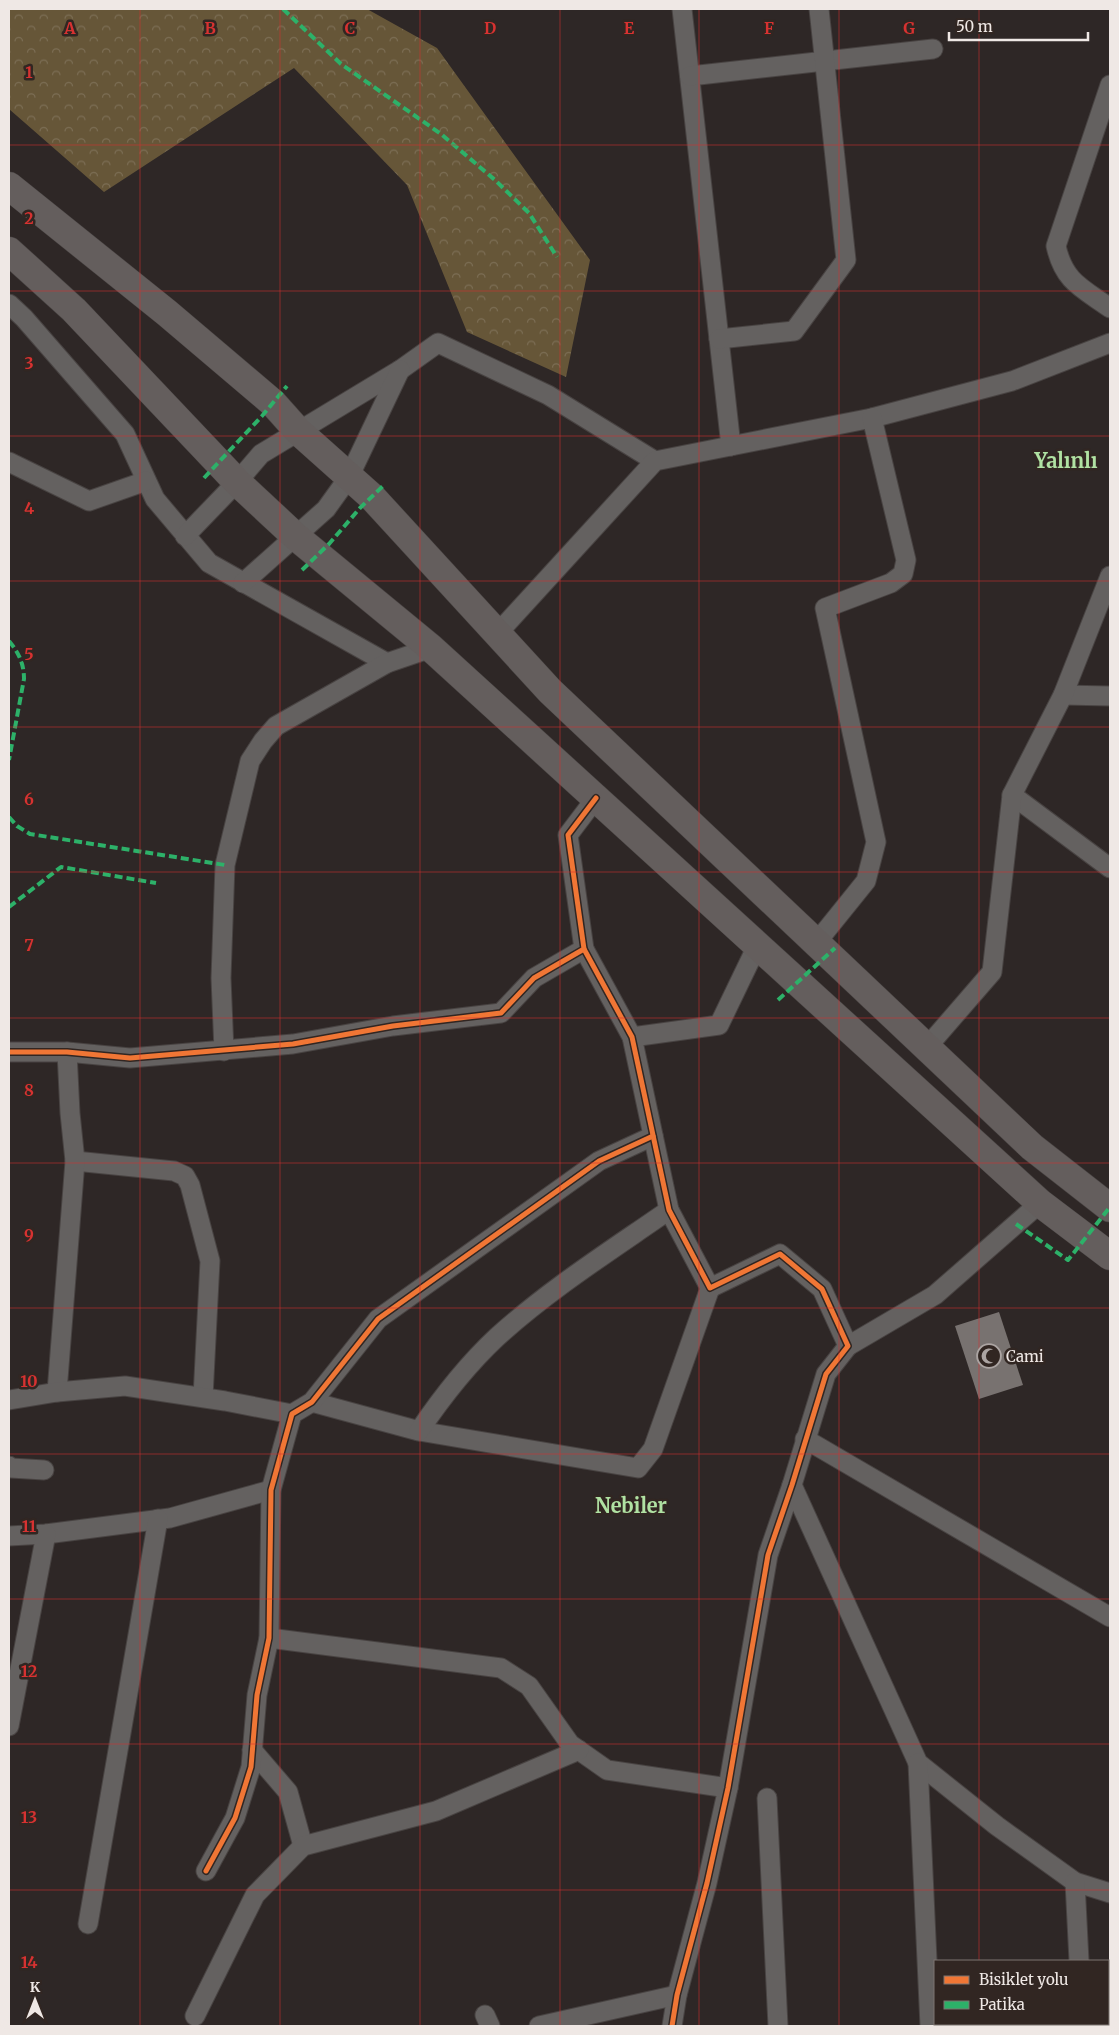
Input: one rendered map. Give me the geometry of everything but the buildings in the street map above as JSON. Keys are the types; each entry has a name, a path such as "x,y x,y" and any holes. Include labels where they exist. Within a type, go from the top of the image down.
{"highway":[{"path":"9,186 175,319 273,404 298,431 372,497 496,635 550,691 1032,1147 1110,1208"},
{"path":"9,251 74,310 237,482 295,536 431,648 1040,1203 1110,1256"}],"street":[{"path":"682,9 731,446"},
{"path":"719,339 794,331 846,260 818,9"},
{"path":"690,76 932,49"},
{"path":"1110,85 1056,246 1060,264 1071,280 1110,308"},
{"path":"9,304 24,318 125,434 155,499 209,563 387,663"},
{"path":"185,536 261,454 400,370 438,343 548,395 655,461"},
{"path":"496,635 655,461 872,418 1012,381 1110,343"},
{"path":"242,583 326,509 349,477 400,370"},
{"path":"816,942 866,881 876,842 824,608 891,583 903,574 906,560 872,418"},
{"path":"9,462 17,473 89,501 146,481"},
{"path":"927,1047 992,972 1012,795 1063,695 1110,576"},
{"path":"224,1051 221,978 225,865 250,761 276,726 387,663 431,648"},
{"path":"1063,695 1110,696"},
{"path":"1012,795 1110,868"},
{"path":"596,798 568,835 584,949 632,1037 669,1210 710,1288"},
{"path":"632,1037 719,1025 756,946"},
{"path":"9,1052 67,1052 130,1058 224,1051 293,1044 393,1026 501,1013 534,978 584,949"},
{"path":"57,1392 75,1161 67,1052"},
{"path":"9,1400 57,1392 125,1386 202,1397 292,1414 312,1402 378,1319 599,1161 653,1136"},
{"path":"75,1161 174,1171 180,1173 188,1180 210,1261 202,1397"},
{"path":"672,2026 677,1995 707,1882 728,1788 768,1555 826,1374 848,1346 935,1295 1040,1203"},
{"path":"420,1431 457,1380 496,1338 556,1288 669,1210"},
{"path":"312,1402 420,1431 638,1468 653,1450 710,1288 780,1254 822,1289 848,1346"},
{"path":"206,1871 235,1818 251,1766 257,1695 269,1638 271,1490 292,1414"},
{"path":"805,1439 1110,1617"},
{"path":"10,1468 44,1470"},
{"path":"792,1485 918,1763 930,2026"},
{"path":"9,1536 46,1534 170,1518 271,1490"},
{"path":"88,1924 158,1519"},
{"path":"9,1726 46,1534"},
{"path":"269,1638 501,1668 529,1686 570,1744 607,1770 728,1788"},
{"path":"252,1750 288,1792 303,1846"},
{"path":"195,2016 255,1895 303,1846 436,1811 579,1750"},
{"path":"918,1763 997,1826 1075,1882 1110,1892"},
{"path":"767,1798 778,2026"},
{"path":"1075,1882 1079,1960"},
{"path":"539,2026 677,1995"}],"green space":[{"path":"9,9 367,9 437,48 590,260 566,377 467,332 407,185 294,68 104,192 9,109"}],"marked path":[{"path":"283,9 341,64 441,134 495,180 529,213 557,257"},
{"path":"204,478 262,416 287,386"},
{"path":"302,570 383,486"},
{"path":"9,641 20,659 24,679 9,760"},
{"path":"9,817 17,826 30,834 225,865"},
{"path":"9,907 61,867 156,883"},
{"path":"778,1000 835,948"},
{"path":"1016,1224 1068,1260 1110,1207"}],"cycle path":[{"path":"9,1052 67,1052 130,1058 293,1044 393,1026 501,1013 534,978 584,949 568,835 596,798"},
{"path":"584,949 632,1037 669,1210 710,1288 780,1254 822,1289 848,1346 826,1374 768,1555 728,1788 707,1883 677,1995 672,2026"},
{"path":"206,1871 235,1818 251,1767 257,1695 269,1638 271,1490 292,1414 312,1402 378,1319 599,1161 653,1136"}],"place":[{"name":"Cami","path":"989,1356"}],"district":[{"name":"Yalınlı","path":"1066,460"},
{"name":"Nebiler","path":"631,1505"}]}
